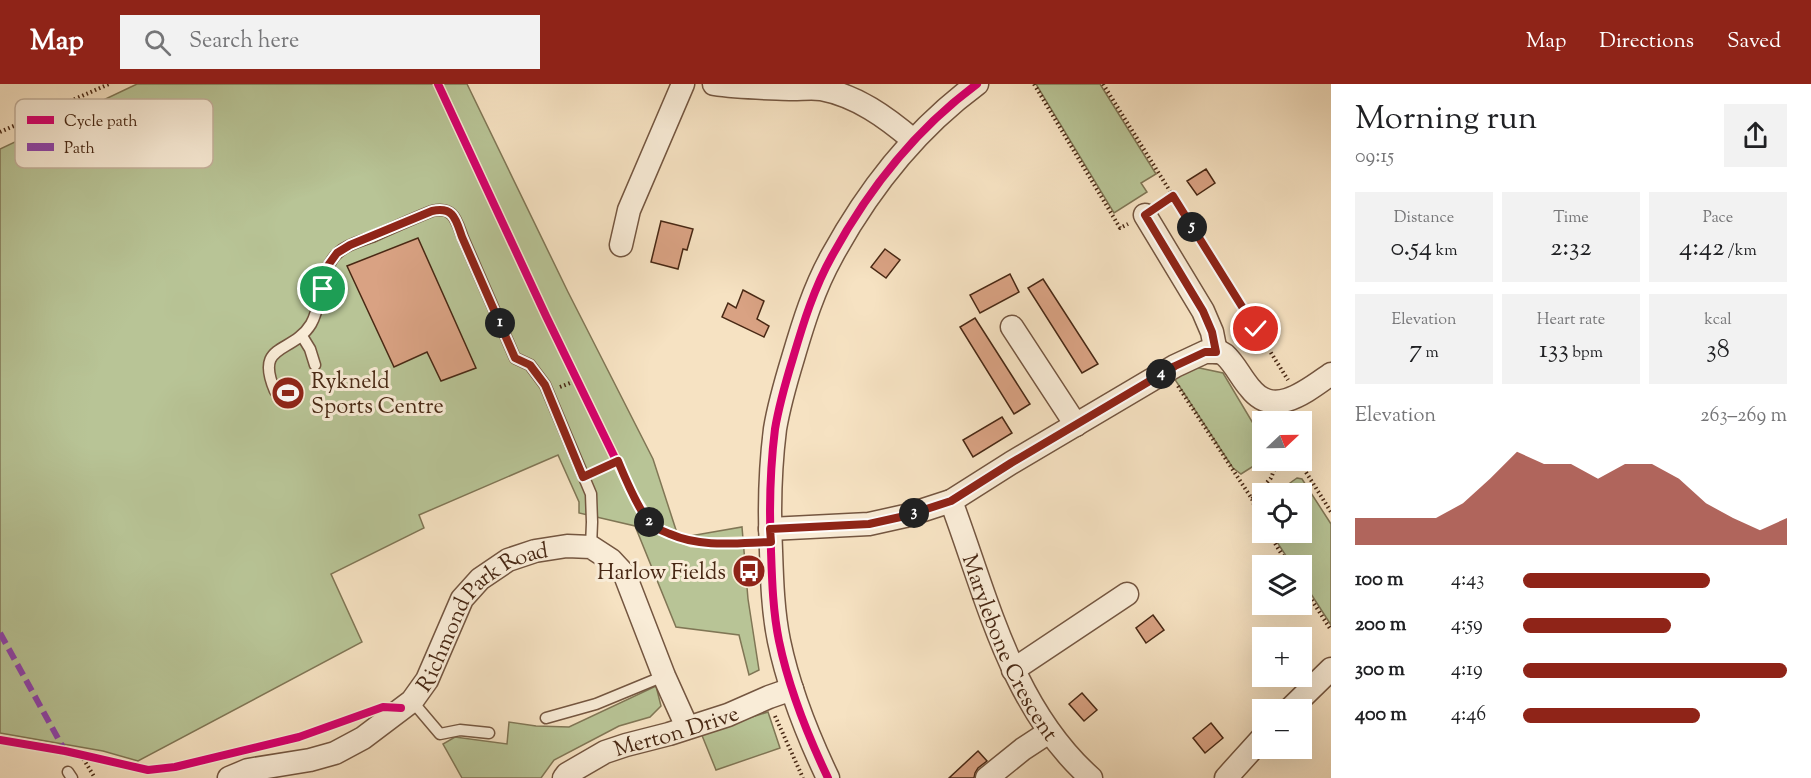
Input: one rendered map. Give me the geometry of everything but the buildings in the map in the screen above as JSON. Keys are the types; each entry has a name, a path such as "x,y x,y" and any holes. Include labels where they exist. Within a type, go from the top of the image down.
{"street":[{"path":"621,245 629,210 683,84"},
{"path":"714,84 819,89 856,100 889,120 913,140"},
{"path":"828,778 804,724 792,689 778,629 773,594 770,529 771,468 776,427 785,384 813,299 831,258 846,232 894,163 913,140 937,116 977,84"},
{"path":"1145,215 1203,311 1212,332 1216,352"},
{"path":"1012,327 1076,425"},
{"path":"770,529 869,524 905,516 951,501 1168,370 1201,353 1216,352 1229,358 1251,390 1265,402 1278,402 1298,396 1331,374"},
{"name":"Marylebone Crescent","path":"951,501 997,632 1013,670 1049,732 1072,761 1091,778"},
{"name":"Richmond Park Road","path":"230,778 335,753 363,738 412,700 427,680 462,599 480,579 508,560 535,551 567,546 591,547 611,560 625,575 687,728"},
{"path":"1013,670 1127,594"},
{"path":"1300,699 1331,669"},
{"name":"Merton Drive","path":"564,778 567,774 605,753 728,715 792,689"},
{"path":"987,778 1023,749 1049,732"},
{"path":"1226,778 1252,748"}],"lane":[{"path":"275,391 267,366 279,349 302,336 312,323 329,264 337,253 350,245 432,211 441,209 448,211 456,218 462,237 515,358 530,365 545,385 591,494 591,547"},
{"path":"302,336 310,349 315,365"},
{"path":"546,718 596,704 664,676"},
{"path":"412,700 440,734 460,730 489,733"}],"path":[{"path":"75,99 109,84"},
{"path":"1034,84 1120,228 1173,196"},
{"path":"1103,84 1298,396"},
{"path":"0,132 15,125"},
{"path":"572,369 582,389"},
{"path":"1168,370 1252,499"},
{"path":"613,453 622,471"},
{"path":"583,477 618,461"},
{"path":"1305,471 1331,512"},
{"path":"1312,601 1331,630"},
{"path":"769,697 802,778"},
{"path":"77,754 90,757"},
{"path":"77,754 95,778"}],"green space":[{"name":"Rykneld Sports Centre","path":"137,84 467,84 568,292 653,459 677,533 690,536 742,527 748,599 759,670 749,675 739,635 676,627 635,526 579,513 579,502 558,455 419,515 424,528 331,574 362,642 138,761 103,751 0,733 0,149 15,142 15,168 213,168 213,99 105,99"},
{"path":"1036,84 1100,84 1156,174 1141,183 1147,192 1114,213"},
{"path":"1190,366 1223,373 1252,422 1252,467 1241,474 1233,468 1172,375"},
{"path":"1297,478 1302,479 1305,483 1290,483"},
{"path":"1312,495 1331,524 1331,625 1312,596 1312,555 1285,555 1278,543 1312,543"},
{"path":"656,686 661,706 650,717 619,726 554,760 541,778 462,778 443,744 455,737 507,744 509,722 569,727"},
{"path":"768,712 780,748 716,770 701,733"}],"marked path":[{"path":"0,633 65,751"}],"cycle path":[{"path":"438,84 546,316 631,491 650,522 663,531 692,542 771,541"},
{"path":"828,778 793,694 775,619 770,536 771,474 775,429 790,367 810,306 826,268 846,232 895,162 934,121 977,84"},
{"path":"0,740 65,751 148,770 175,767 299,737 383,707 401,708"}],"place":[{"name":"Rykneld Sports Centre","path":"288,393"},
{"name":"Harlow Fields","path":"749,571"}],"route":[{"path":"323,289 329,264 337,253 350,245 432,211 441,209 448,211 456,218 462,237 515,358 530,365 545,385 583,477 618,461 631,490 650,522 657,528 679,538 707,543 771,542 770,529 869,524 905,516 951,501 1175,366 1201,353 1216,352 1212,332 1203,311 1145,215 1173,196 1256,329"}]}
